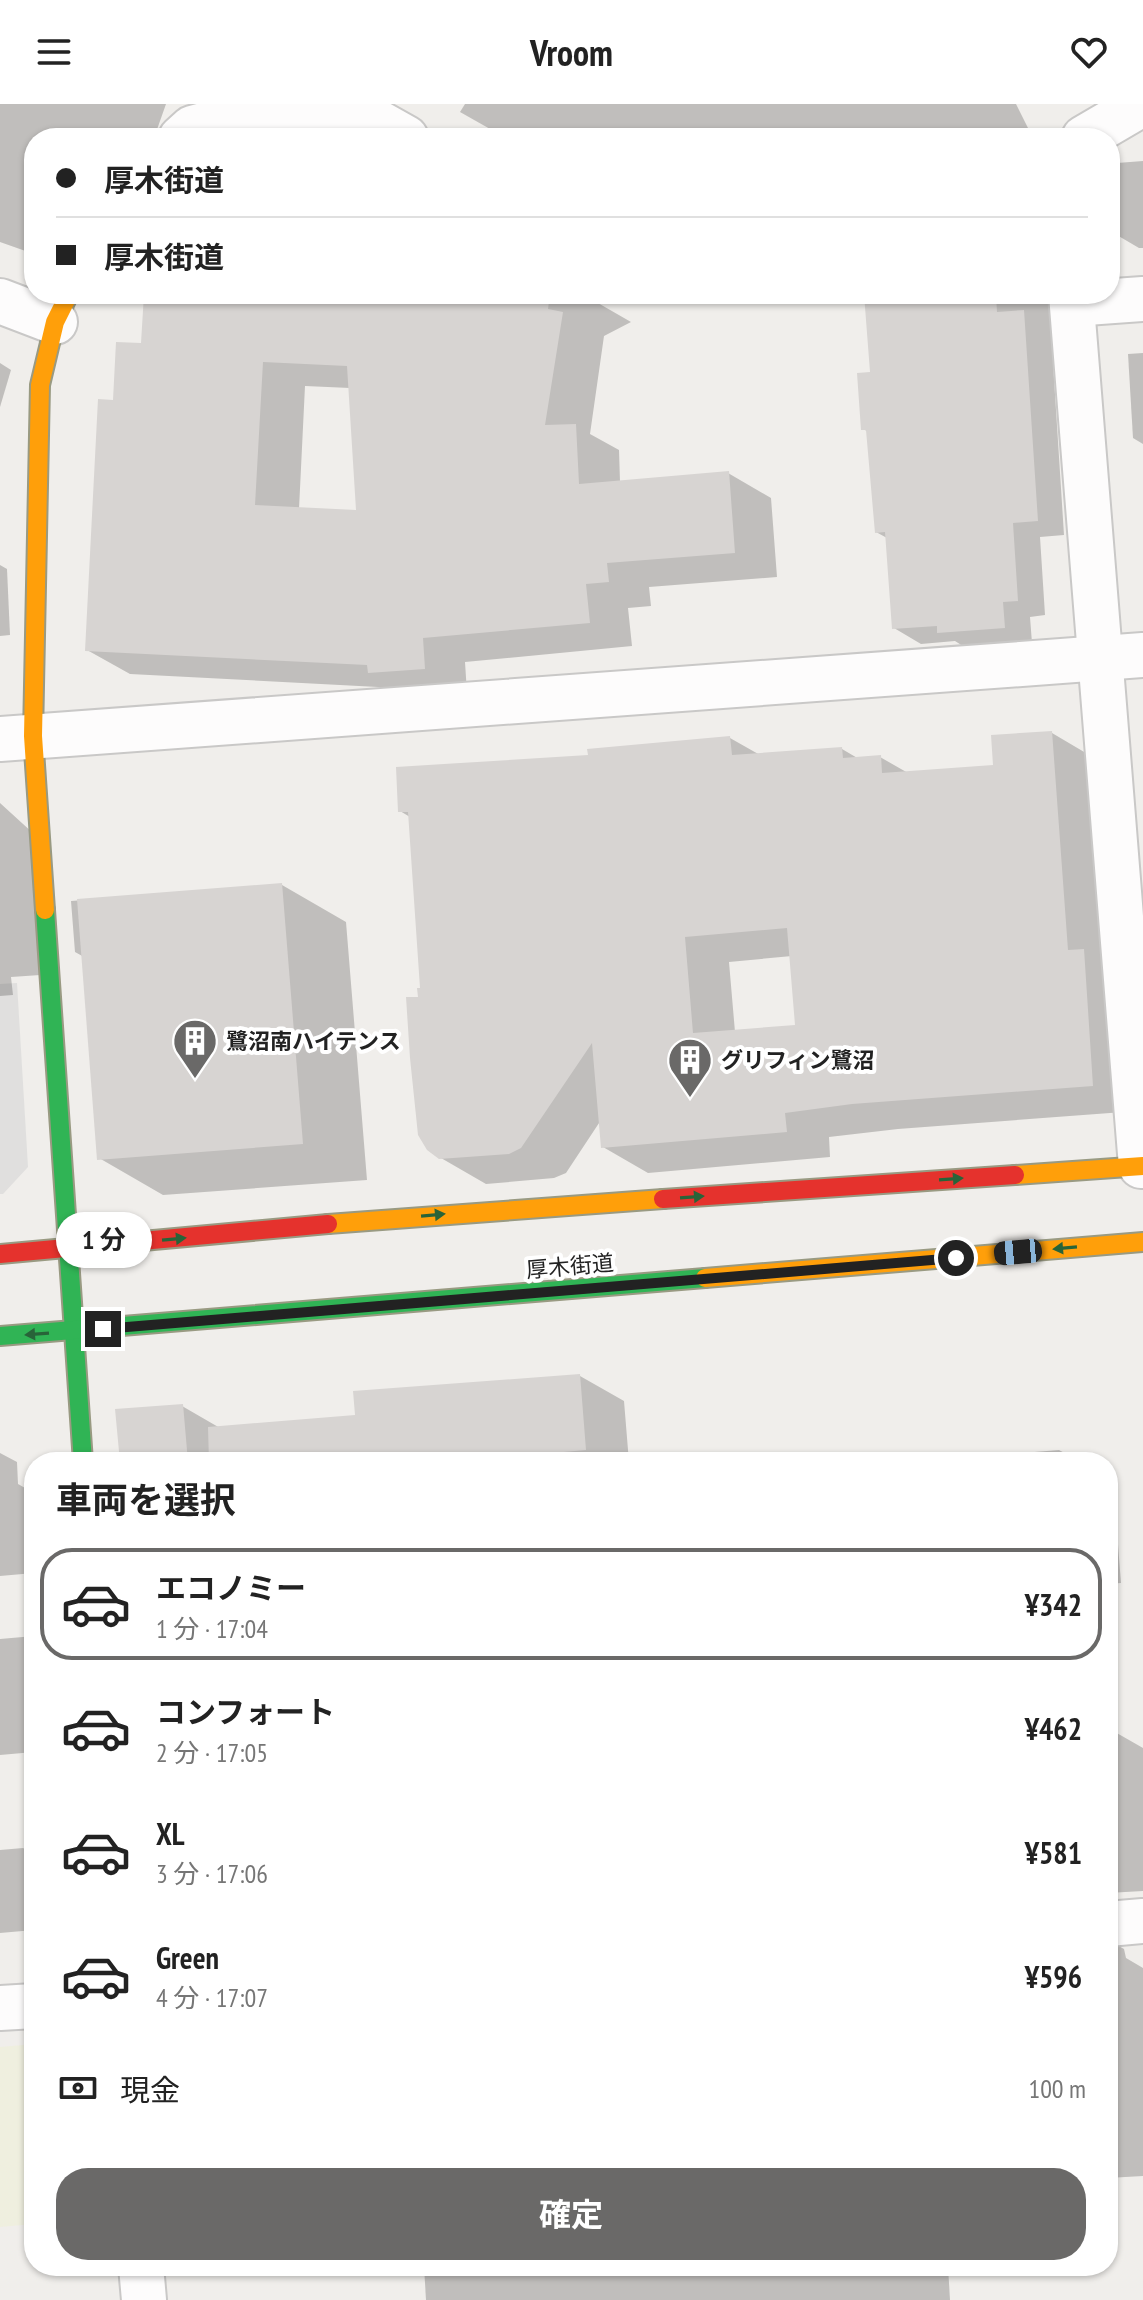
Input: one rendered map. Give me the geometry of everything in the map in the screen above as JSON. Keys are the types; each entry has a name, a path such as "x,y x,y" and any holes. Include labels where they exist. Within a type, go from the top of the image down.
{"main road":[{"path":"62,308 40,385 16,737 68,1249 82,1452"},
{"path":"0,1254 439,1214 1142,1166"},
{"name":"厚木街道","path":"0,1336 1143,1242"}],"street":[{"path":"1101,128 1142,104"},
{"path":"192,128 275,106 360,112 388,128"},
{"path":"1120,299 1143,299"},
{"path":"0,301 24,304"},
{"path":"27,304 62,308"},
{"path":"1072,304 1142,1166"},
{"path":"16,737 1143,655"},
{"path":"1118,1923 1143,1921"},
{"path":"0,2008 24,2007"},
{"path":"142,2276 144,2300"}],"green space":[{"path":"24,2045 24,2225 0,2227 0,2047"}],"shaded area":[{"path":"17,983 28,1167 0,1194 0,984"}],"building":[{"path":"143,304 549,304 548,309 563,312 545,425 576,424 579,484 729,471 735,553 607,563 609,582 586,584 590,623 423,638 425,669 368,673 367,665 85,651 98,399 113,400 116,342 141,343","holes":["263,362 347,366 356,510 255,505"]},
{"path":"865,304 996,304 997,312 1024,310 1038,521 1013,523 1018,601 1003,602 1005,628 937,633 937,626 892,629 885,532 875,533 866,430 861,430 857,373 870,372"},
{"path":"1052,731 1068,950 1084,949 1093,1086 852,1104 785,1113 787,1132 601,1148 592,1043 521,1148 509,1154 439,1159 427,1150 418,1135 410,1058 406,997 418,997 417,988 420,988 408,812 398,812 396,767 588,755 587,749 730,736 732,755 842,747 843,758 881,755 882,773 993,765 991,735","holes":["787,928 795,1025 693,1033 685,937"]},
{"name":"鷺沼南ハイテンス","path":"282,883 303,1144 97,1160 77,899"},
{"path":"580,1374 586,1450 209,1452 208,1427 355,1415 353,1391"},
{"path":"183,1404 187,1452 119,1452 115,1409"}],"traffic: fast":[{"path":"45,910 82,1452"},
{"path":"0,1336 705,1278"}],"traffic: slow":[{"path":"45,910 33,736 40,385 55,322 64,304"},
{"path":"1015,1175 1143,1166"},
{"path":"328,1224 663,1199"},
{"path":"705,1278 1143,1242"}],"traffic: jam":[{"path":"663,1199 1015,1175"},
{"path":"0,1254 328,1224"}],"place":[{"name":"鷺沼南ハイテンス","path":"195,1080"},
{"name":"グリフィン鷺沼","path":"690,1099"}],"route":[{"path":"103,1329 956,1258"}]}
